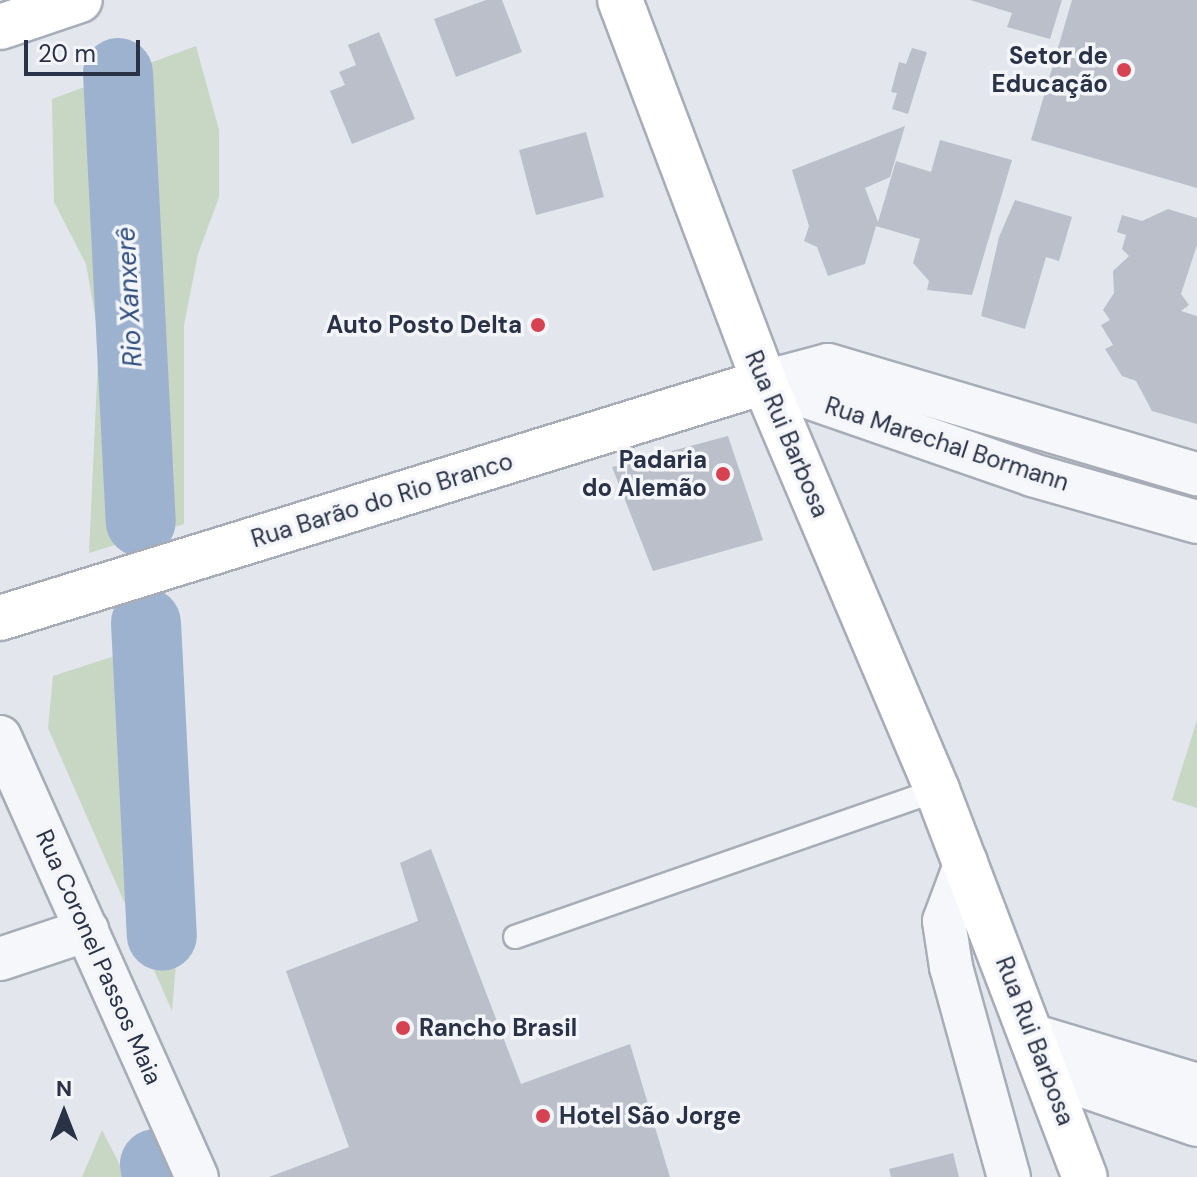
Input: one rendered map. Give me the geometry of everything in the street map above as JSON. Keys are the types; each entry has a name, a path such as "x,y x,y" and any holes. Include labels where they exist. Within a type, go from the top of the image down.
{"main road":[{"path":"0,27 80,0"},
{"name":"Rua Rui Barbosa","path":"620,0 764,382 937,790 1043,1056 1085,1177"},
{"name":"Rua Barão do Rio Branco","path":"0,618 764,382"}],"street":[{"name":"Rua Marechal Bormann","path":"764,382 828,365 1195,474"},
{"name":"Rua Marechal Bormann","path":"764,382 1032,475 1189,519"},
{"path":"1032,475 1047,430"},
{"path":"1189,519 1195,474"},
{"name":"Rua Coronel Passos Maia","path":"0,737 197,1177"},
{"path":"966,862 944,921 951,967 1009,1177"},
{"path":"0,959 87,930"},
{"path":"1043,1056 1197,1085"},
{"path":"1043,1056 1197,1125"}],"lane":[{"path":"515,937 937,790"}],"green space":[{"path":"196,46 219,130 219,197 198,254 184,325 184,524 89,553 99,338 86,264 54,202 52,99"},
{"path":"167,639 184,678 185,857 172,1011 48,728 53,676"},
{"path":"1197,720 1197,808 1172,800"},
{"path":"102,1130 126,1177 82,1177"}],"building":[{"path":"486,0 502,0 522,52 456,77 434,19"},
{"path":"970,0 1062,0 1050,39 1007,27 1012,13"},
{"name":"Setor de Educação","path":"1072,0 1197,0 1197,188 1031,140"},
{"path":"379,32 415,119 352,144 330,91 345,85 339,72 356,65 348,45"},
{"path":"912,48 927,52 908,114 892,109 897,93 891,92 899,62 906,64"},
{"path":"905,126 890,177 865,188 878,222 896,161 931,172 940,140 1012,160 972,295 927,290 929,281 913,263 920,239 876,226 865,264 828,276 817,247 804,241 809,226 792,170"},
{"path":"586,132 604,197 536,215 519,150"},
{"path":"1015,200 1072,217 1059,261 1046,257 1025,329 981,316 999,237"},
{"path":"1168,209 1197,218 1197,245 1181,294 1189,305 1181,311 1197,316 1197,424 1152,411 1136,381 1122,376 1105,349 1113,345 1101,325 1110,320 1103,310 1114,293 1113,271 1129,256 1122,249 1126,235 1117,232 1122,215 1142,221"},
{"path":"728,436 763,540 653,571 612,467"},
{"path":"431,849 521,1084 630,1044 670,1177 269,1177 349,1147 286,971 418,921 400,863"},
{"path":"953,1153 959,1177 891,1177 889,1169"}],"waterway":[{"name":"Rio Xanxerê","path":"118,73 141,521"},
{"name":"Rio Xanxerê","path":"146,623 162,936"},
{"name":"Rio Xanxerê","path":"155,1164 157,1177"}],"place":[{"name":"Setor de Educação","path":"1124,70"},
{"name":"Auto Posto Delta","path":"538,325"},
{"name":"Padaria do Alemão","path":"723,474"},
{"name":"Rancho Brasil","path":"403,1028"},
{"name":"Hotel São Jorge","path":"543,1116"}]}
